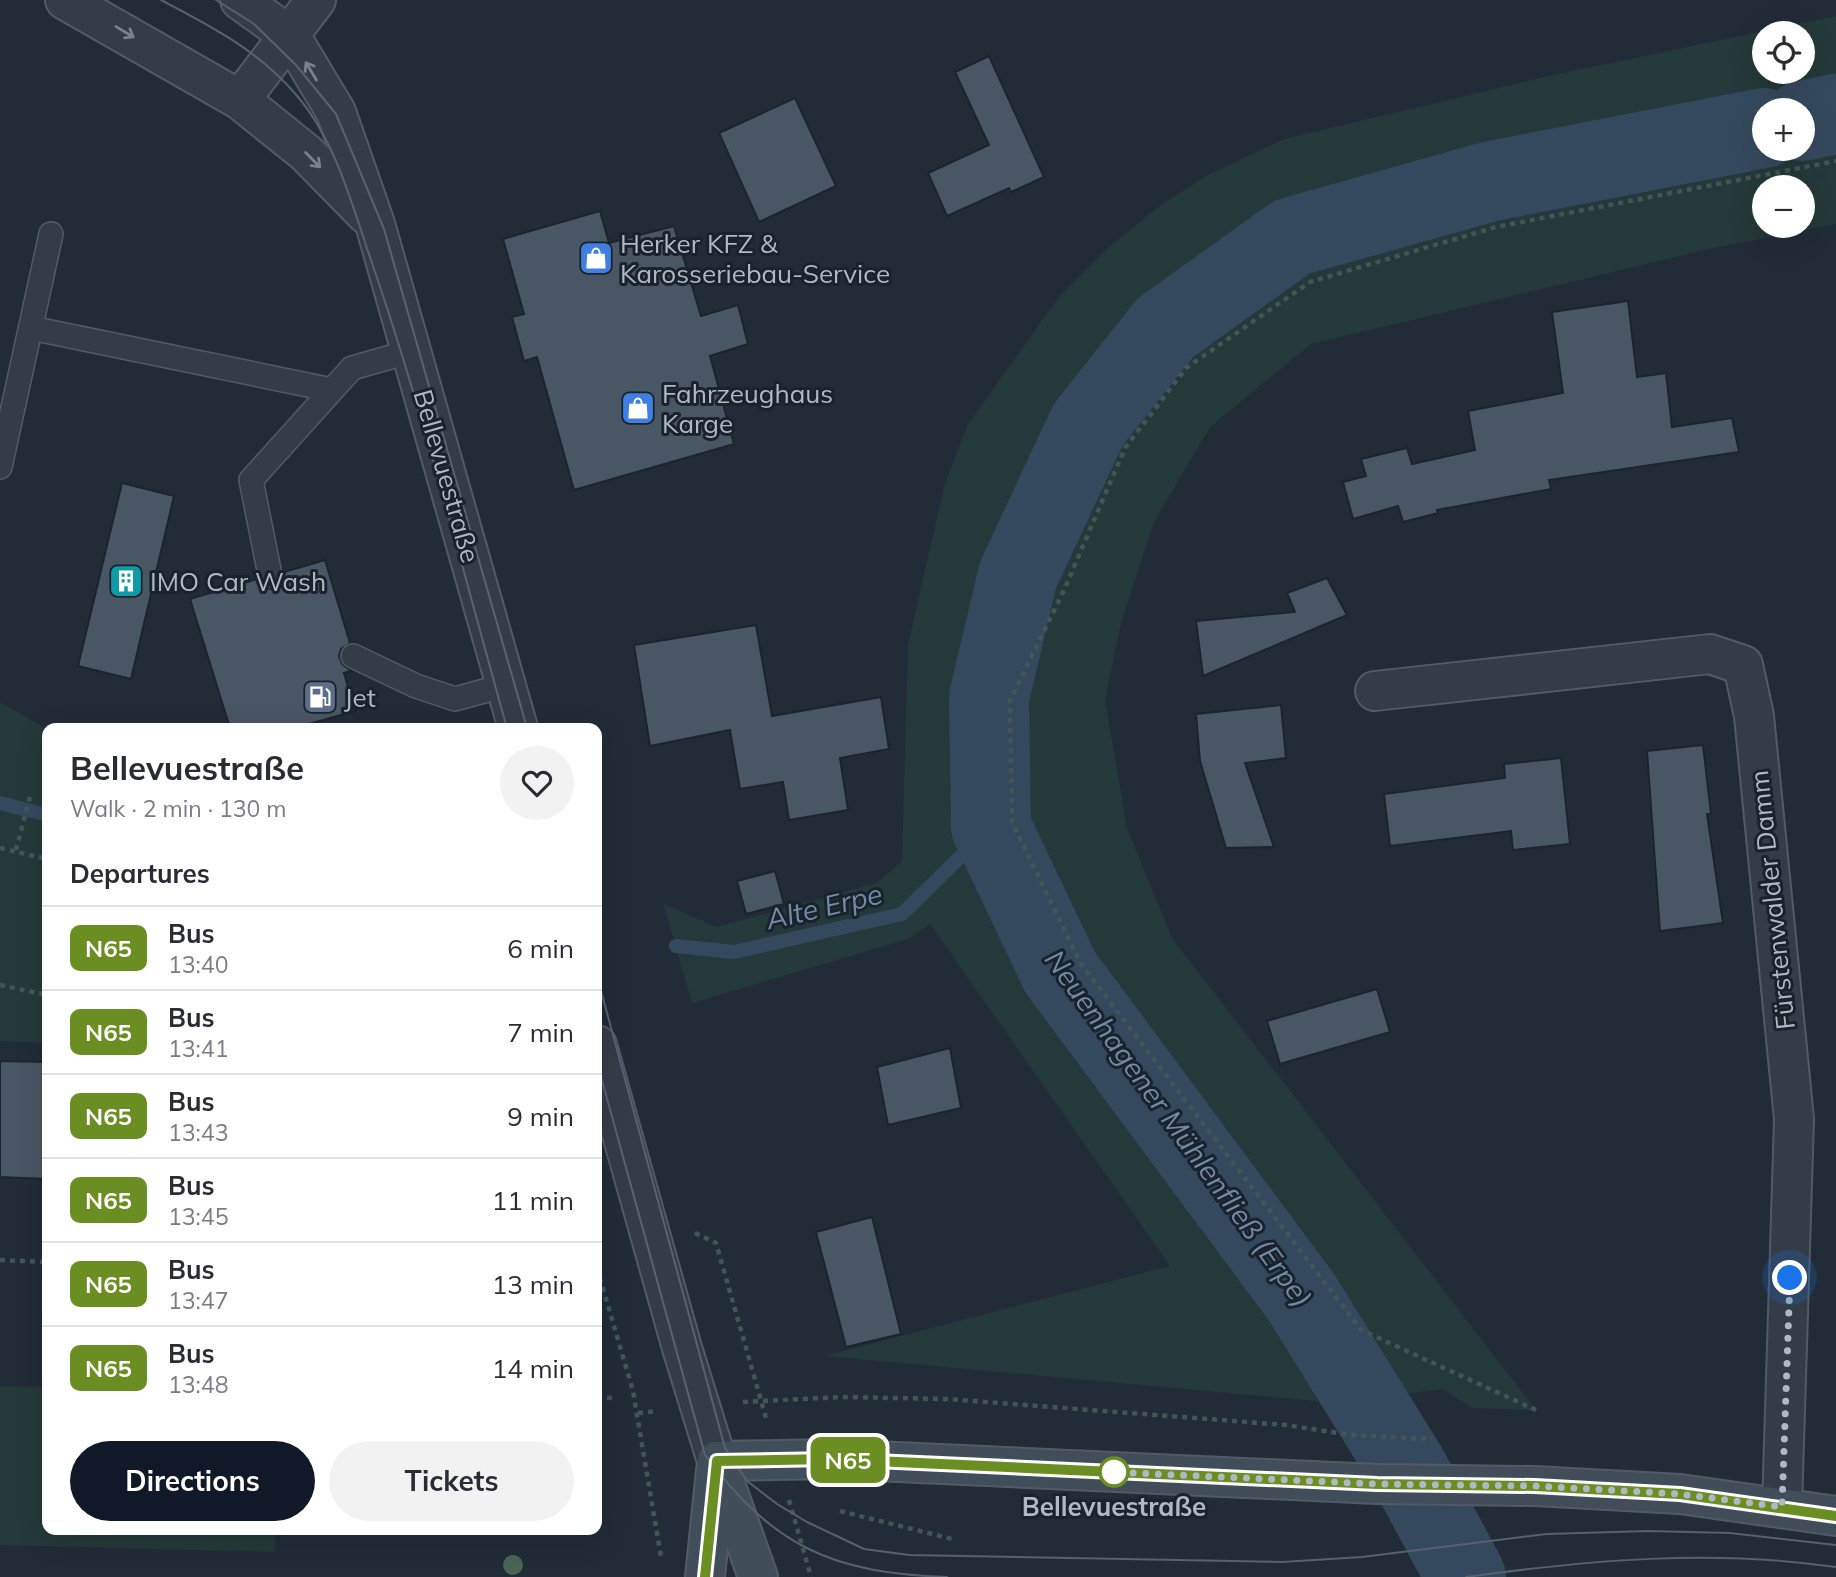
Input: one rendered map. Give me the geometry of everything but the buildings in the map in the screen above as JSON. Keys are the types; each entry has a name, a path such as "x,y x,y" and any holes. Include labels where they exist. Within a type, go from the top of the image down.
{"main road":[{"path":"717,1461 831,1459 1377,1484 1535,1486 1680,1494 1836,1516"},
{"path":"705,1577 717,1461"},
{"path":"717,1461 758,1577"}],"street":[{"path":"65,0 240,100 306,153 375,224"},
{"path":"240,0 291,37"},
{"path":"240,100 291,37 316,0"},
{"name":"Bellevuestraße","path":"291,37 336,113 375,224 517,723"},
{"name":"Fürstenwalder Damm","path":"1375,691 1710,654 1743,665 1754,716 1794,1119 1782,1507"},
{"path":"603,1094 643,1208 717,1461"}],"lane":[{"path":"0,467 51,234"},
{"path":"31,328 332,390"},
{"path":"270,575 251,480 352,368 412,351"},
{"path":"353,656 416,686 455,699 506,685"}],"path":[{"path":"1536,1410 1360,1330 1081,964 1012,822 1010,701 1064,590 1125,448 1186,368 1310,282 1496,227 1836,161"},
{"path":"16,850 31,793"},
{"path":"0,848 42,858"},
{"path":"0,985 42,994"},
{"path":"643,1208 716,1243 748,1357"},
{"path":"0,1260 42,1262"},
{"path":"602,1285 633,1391 648,1465 662,1567"},
{"path":"602,1397 612,1398"},
{"path":"841,1397 947,1399 1286,1425 1351,1435 1446,1439"},
{"path":"841,1511 952,1539"}],"green space":[{"path":"1836,16 1836,224 1815,228 1815,175 1752,175 1752,238 1764,238 1311,344 1210,427 1154,522 1121,623 1105,700 1127,828 1172,938 1536,1410 1472,1408 1443,1389 1338,1403 824,1356 1170,1266 930,924 908,939 692,1003 663,903 716,927 877,883 902,861 908,644 945,483 968,424 1058,298 1110,246 1162,204 1208,175 1284,139 1553,75 1752,34 1752,84 1815,84 1815,21 1812,21"},
{"path":"0,702 42,726 42,1043 0,1041"},
{"path":"0,1386 42,1387 42,1535 276,1535 275,1552 0,1545"}],"waterway":[{"name":"Neuenhagener Mühlenfließ (Erpe)","path":"1815,118 1836,114"},
{"name":"Neuenhagener Mühlenfließ (Erpe)","path":"1466,1577 1408,1469 1302,1298 1060,972 991,827 989,697 1018,575 1088,425 1165,328 1292,237 1492,181 1752,130"},
{"name":"Alte Erpe","path":"0,803 42,814"},
{"name":"Alte Erpe","path":"676,946 734,952 902,914 991,827"}],"tram line":[{"path":"161,0 234,41 284,81 311,115 333,154 357,218 408,376 506,723"},
{"path":"216,0 254,24 296,65 336,114 384,229 526,723"},
{"path":"602,994 725,1448 747,1481 777,1504 807,1522 864,1549 909,1555 1282,1562 1362,1557 1547,1534 1648,1531 1730,1533 1836,1545"},
{"path":"602,1080 705,1455 756,1512 782,1533 809,1549 838,1561 870,1569 947,1577"},
{"path":"1466,1577 1651,1559 1743,1559 1836,1567"}],"bus line":[{"name":"N65","path":"705,1577 717,1461 831,1459 1377,1484 1535,1486 1680,1494 1836,1516"}],"place":[{"name":"Herker KFZ & Karosseriebau-Service","path":"596,258"},
{"name":"Fahrzeughaus Karge","path":"638,408"},
{"name":"IMO Car Wash","path":"126,581"},
{"name":"Jet","path":"320,697"},
{"name":"Bellevuestraße","path":"1114,1472"}],"route":[{"path":"1114,1472 1111,1472 1377,1484 1535,1486 1680,1494 1782,1507 1786,1464 1790,1278"}]}
